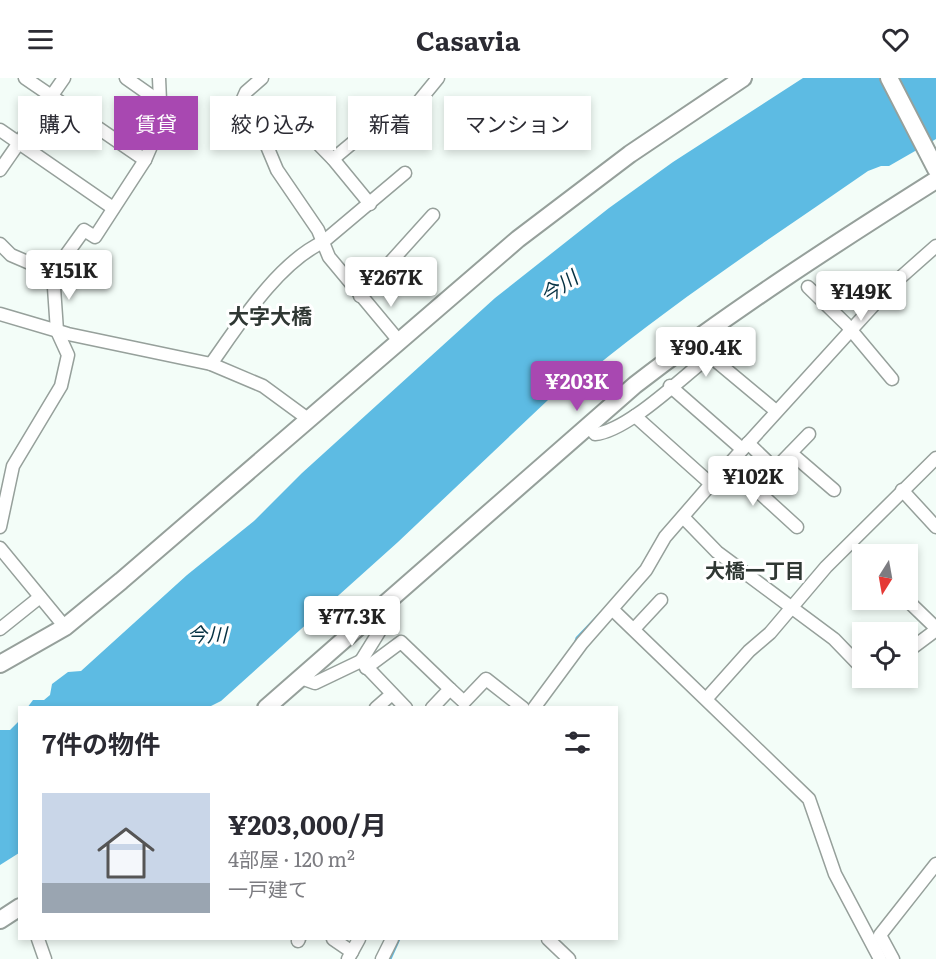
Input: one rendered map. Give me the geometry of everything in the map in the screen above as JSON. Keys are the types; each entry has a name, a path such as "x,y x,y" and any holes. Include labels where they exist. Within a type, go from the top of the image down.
{"street":[{"path":"25,78 52,96 64,78"},
{"path":"126,78 152,96"},
{"path":"159,78 160,96"},
{"path":"243,78 246,92"},
{"path":"244,96 262,78"},
{"path":"333,159 380,120 406,117 438,78"},
{"path":"0,664 65,627 121,582 485,266 569,199 630,154 743,78"},
{"path":"889,78 934,165"},
{"path":"0,130 18,142"},
{"path":"102,130 145,160"},
{"path":"0,170 18,148"},
{"path":"30,150 113,208"},
{"path":"0,527 13,466 61,386 68,355 57,331 53,273 84,230 95,237 149,150"},
{"path":"269,150 277,170 306,210 329,256 399,341"},
{"path":"324,150 370,204"},
{"path":"211,364 285,269 308,249 323,242 405,173"},
{"path":"268,706 588,425 684,347 840,240 936,180"},
{"path":"360,296 433,215"},
{"path":"0,244 11,255 53,273"},
{"path":"535,706 582,643 646,570 665,537 711,484 892,285 936,246"},
{"path":"808,287 846,324 849,331 891,379"},
{"path":"0,314 57,331 211,364 263,386 309,419"},
{"path":"588,425 595,434 601,434 635,416 710,356 776,411"},
{"path":"670,386 775,470 809,434"},
{"path":"635,416 711,484"},
{"path":"791,453 834,490"},
{"path":"707,698 792,608 826,567 936,458"},
{"path":"728,465 797,527"},
{"path":"902,490 936,526"},
{"path":"683,517 717,552 834,639 852,658"},
{"path":"0,548 65,627"},
{"path":"0,629 40,597"},
{"path":"634,629 660,600"},
{"path":"363,665 387,619 379,609"},
{"path":"613,610 809,798 835,874 880,959"},
{"path":"917,610 936,629 918,643"},
{"path":"301,678 315,683 363,665 401,642 464,702 486,679 520,706"},
{"path":"363,665 404,706"},
{"path":"434,706 450,689"},
{"path":"378,706 392,694"},
{"path":"893,959 880,935 936,864"},
{"path":"0,920 18,909"},
{"path":"38,940 45,959"},
{"path":"334,940 350,955 358,940"},
{"path":"382,959 392,940"},
{"path":"549,940 569,959"}],"water":[{"name":"今川","path":"803,78 936,78 936,139 889,166 881,166 868,171 692,293 589,372 578,377 560,395 548,400 398,542 221,701 211,706 28,706 33,700 44,700 50,695 52,684 68,672 81,671 187,575 254,521 302,473 495,298 609,208 673,162"},
{"path":"18,722 18,854 0,865 0,730 10,730"}],"waterway":[{"path":"575,644 577,638 599,615"},
{"path":"390,959 399,940"}],"district":[{"name":"大字大橋","path":"270,317"},
{"name":"大橋一丁目","path":"755,571"}]}
